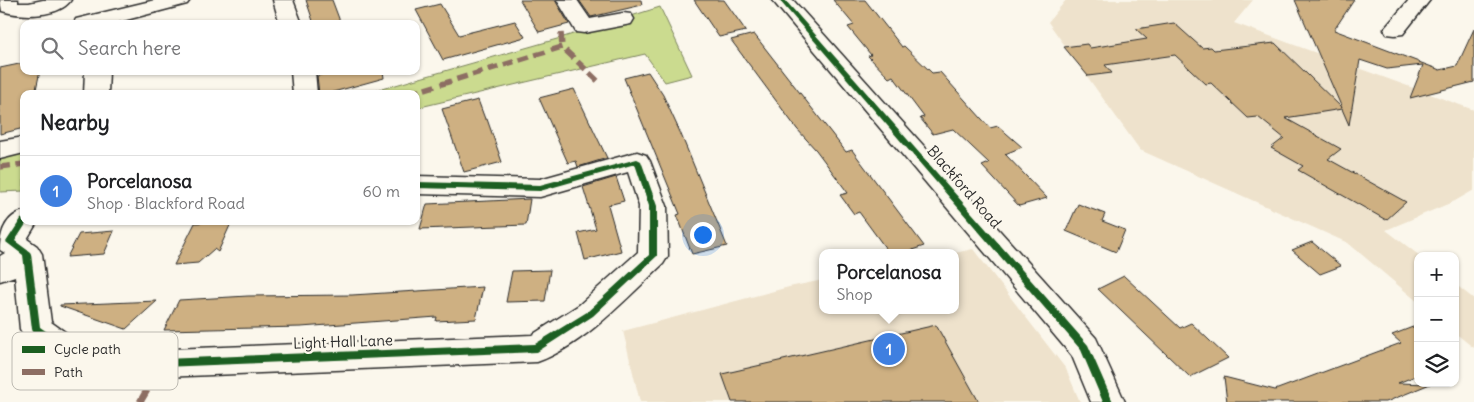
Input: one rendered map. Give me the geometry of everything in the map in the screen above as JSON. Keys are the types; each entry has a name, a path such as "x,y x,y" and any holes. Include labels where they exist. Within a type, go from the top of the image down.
{"street":[{"path":"100,20 180,0"},
{"path":"283,0 290,20"},
{"path":"567,0 584,27"},
{"name":"Blackford Road","path":"782,0 1085,348 1108,402"},
{"path":"1395,29 1420,0"},
{"path":"5,3 14,10 23,10 54,3 72,20"},
{"path":"561,33 623,19"},
{"path":"96,90 97,75"},
{"path":"303,75 305,90"},
{"path":"0,150 20,146"},
{"name":"Light Hall Lane","path":"178,362 537,348 590,314 653,256 653,206 637,161 540,188 420,185"},
{"path":"0,270 27,254 10,242 21,225"},
{"name":"Light Hall Lane","path":"27,254 36,329 40,332"},
{"path":"1085,348 1127,402"}],"shaded area":[{"path":"1066,0 1253,0 1234,23 1474,110 1474,190 1455,201 1386,230 1415,252 1414,299 1348,243 1140,150 1048,22"},
{"path":"973,249 1066,369 1080,402 640,402 623,331 819,281 819,314 959,314 959,252"},
{"path":"1459,287 1474,299 1474,348 1459,336"}],"green space":[{"path":"660,7 692,75 665,82 645,54 420,107 420,90 378,90 557,39"},
{"path":"20,151 20,191 0,192 0,154"}],"building":[{"path":"306,0 332,0 340,20 313,20"},
{"path":"520,0 555,0 569,24 539,32"},
{"path":"579,0 641,0 642,5 591,17"},
{"path":"694,0 724,0 746,31 719,37"},
{"path":"833,0 865,0 902,47 904,46 932,73 940,72 990,128 998,126 1022,147 1005,154 1047,198 1019,206 982,166 989,163 953,129 933,134 920,118 924,117 893,76 889,78 868,56 871,55 848,27 854,25"},
{"path":"1295,0 1354,0 1334,30 1440,70 1457,66 1474,29 1474,82 1410,98 1423,65 1387,69 1360,60 1349,125 1342,109 1285,118 1341,149 1328,159 1406,202 1386,220 1298,170 1303,166 1271,148 1284,138 1258,117 1248,118 1211,83 1206,84 1175,55 1105,65 1112,73 1088,76 1064,47 1087,44 1090,48 1147,39 1136,29 1174,23 1202,48 1211,47 1214,50 1275,43 1342,108"},
{"path":"440,4 459,35 515,21 525,37 443,60 416,10"},
{"path":"754,34 846,152 852,150 924,246 915,249 886,249 859,212 854,214 840,195 848,193 816,150 797,129 731,40"},
{"path":"20,64 20,75 39,75 36,90 20,90 20,129 0,134 0,68"},
{"path":"648,72 663,95 680,132 727,246 692,254 677,215 680,214 624,78"},
{"path":"384,75 384,78 340,90 319,90 317,76"},
{"path":"574,89 607,158 578,167 576,161 568,163 539,98"},
{"path":"478,100 485,119 487,119 502,162 464,172 442,109"},
{"path":"616,177 624,201 608,205 621,251 585,260 578,233 596,229 583,187"},
{"path":"530,199 526,225 420,229 427,204"},
{"path":"1078,204 1105,214 1102,221 1125,230 1116,252 1066,231"},
{"path":"194,225 230,225 218,252 214,249 198,263 174,265"},
{"path":"114,231 104,254 67,257 79,234"},
{"path":"1312,242 1341,266 1320,274 1292,250"},
{"path":"550,270 545,301 506,302 512,271"},
{"path":"1124,276 1180,328 1191,323 1228,358 1190,377 1098,289"},
{"path":"483,287 476,319 436,321 437,317 301,327 164,330 179,300 248,296 352,295"},
{"path":"157,301 126,329 60,306 60,305"},
{"path":"936,325 979,402 732,402 722,374"},
{"path":"1414,327 1414,377 1398,383 1414,384 1414,387 1423,387 1386,402 1227,402 1224,377 1275,390 1401,343 1392,335"}],"marked path":[{"path":"561,33 562,47"},
{"path":"420,91 562,47 599,82"},
{"path":"0,167 20,164"},
{"path":"140,402 147,390"}],"cycle path":[{"path":"782,0 1085,348 1108,402"},
{"path":"178,362 537,348 590,314 653,256 653,206 637,161 540,188 420,185"},
{"path":"21,225 10,242 27,254 36,329 40,332"}],"place":[{"name":"Porcelanosa","path":"889,349"}]}
